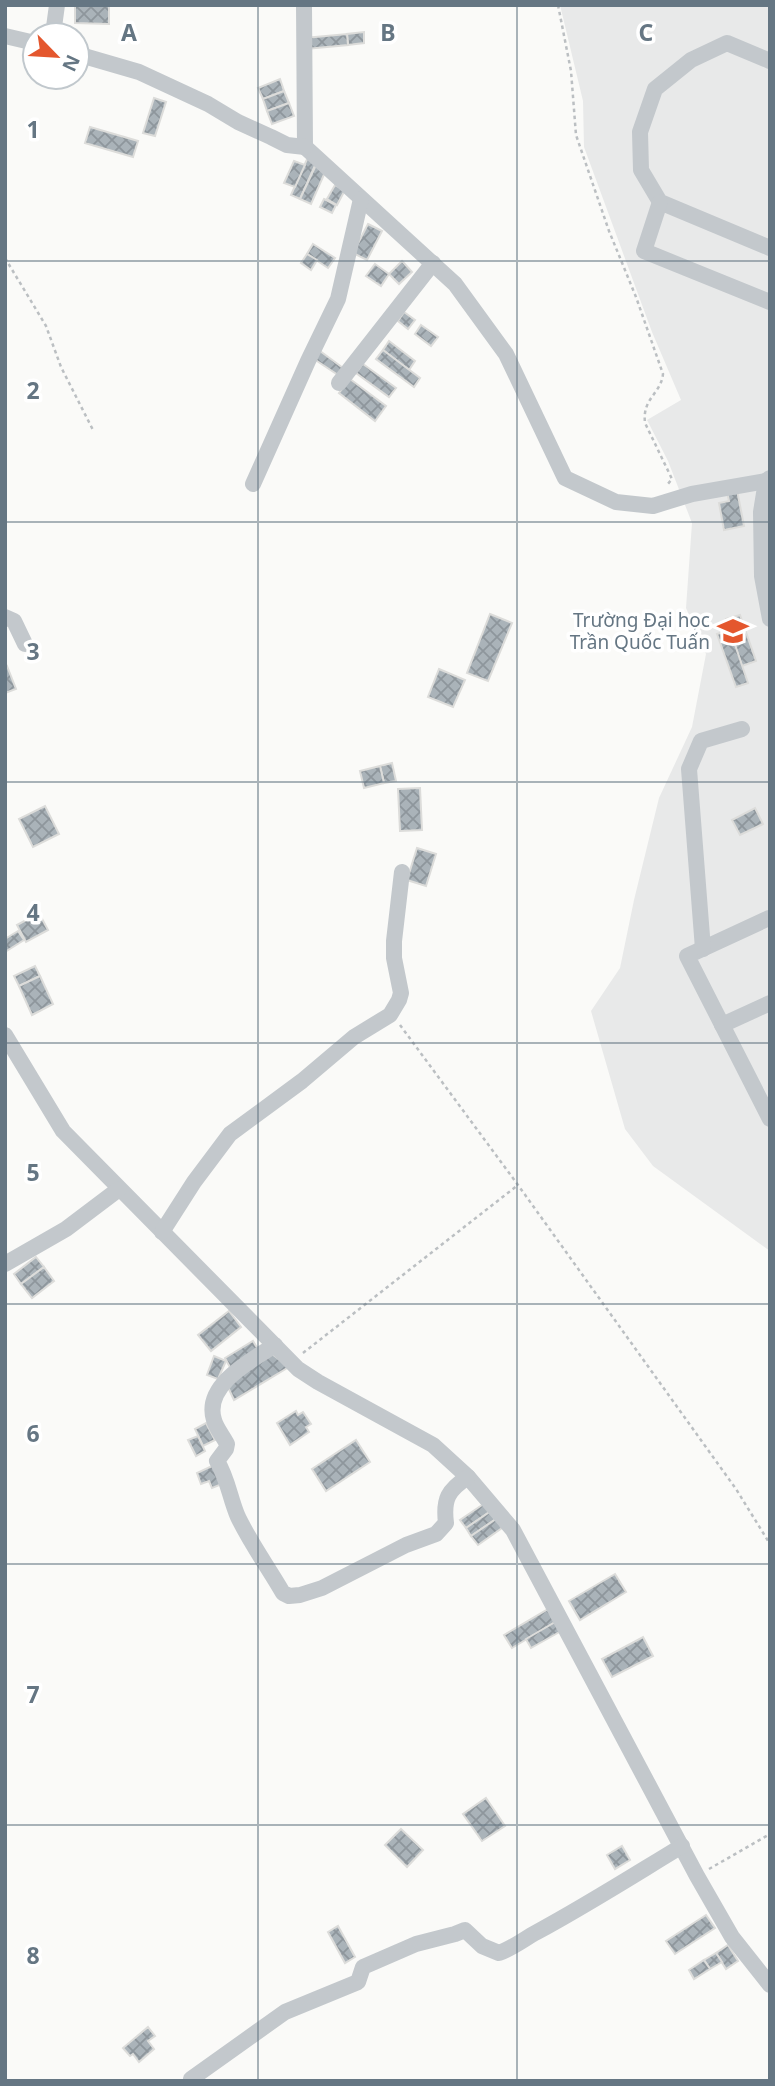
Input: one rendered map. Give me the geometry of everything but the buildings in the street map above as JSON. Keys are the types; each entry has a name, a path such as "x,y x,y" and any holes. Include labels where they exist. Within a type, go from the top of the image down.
{"street":[{"path":"304,5 305,147"},
{"path":"770,61 727,43 691,60 655,89 640,132 641,170 660,202 770,248"},
{"path":"91,58 139,72 287,145 305,147 455,284 506,354 565,478 616,502 653,506 692,494 768,479 761,512 762,576 770,619"},
{"path":"253,484 338,299 362,199"},
{"path":"660,202 644,251 770,302"},
{"path":"339,383 433,263"},
{"path":"5,617 14,621 25,644"},
{"path":"703,949 689,769 701,741 742,729"},
{"path":"162,1231 230,1134 302,1081 354,1037 391,1012 401,993 394,958 394,941 402,872"},
{"path":"770,919 687,956 770,1119"},
{"path":"722,1025 770,1003"},
{"path":"5,1035 63,1131 291,1362 318,1382 433,1445 468,1477 513,1531 697,1876 732,1937 770,1985"},
{"path":"5,1264 66,1229 119,1189"},
{"path":"275,1345 230,1375 212,1409 214,1422 227,1444 217,1461 222,1469 230,1500 248,1540 283,1593 289,1596 300,1595 322,1588 406,1545 436,1534 446,1524 447,1494 468,1477"},
{"path":"191,2079 285,2012 358,1982 363,1967 416,1944 466,1930 482,1946 499,1953 567,1916 682,1846"}],"path":[{"path":"558,5 571,71 576,135 663,374 662,383 649,399 644,415 645,423 672,479 669,484 656,488"},
{"path":"5,258 46,326 61,367 94,432"},
{"path":"391,1012 736,1489 770,1544"},
{"path":"291,1362 518,1185"},
{"path":"697,1876 770,1834"}],"shaded area":[{"name":"Trường Đại học Trần Quốc Tuấn","path":"560,5 770,5 770,1251 653,1166 625,1129 591,1011 620,968 659,798 692,727 706,654 686,608 692,523 668,461 647,420 681,400 652,332 584,147 583,101"}],"place":[{"name":"Trường Đại học Trần Quốc Tuấn","path":"733,631"}]}
